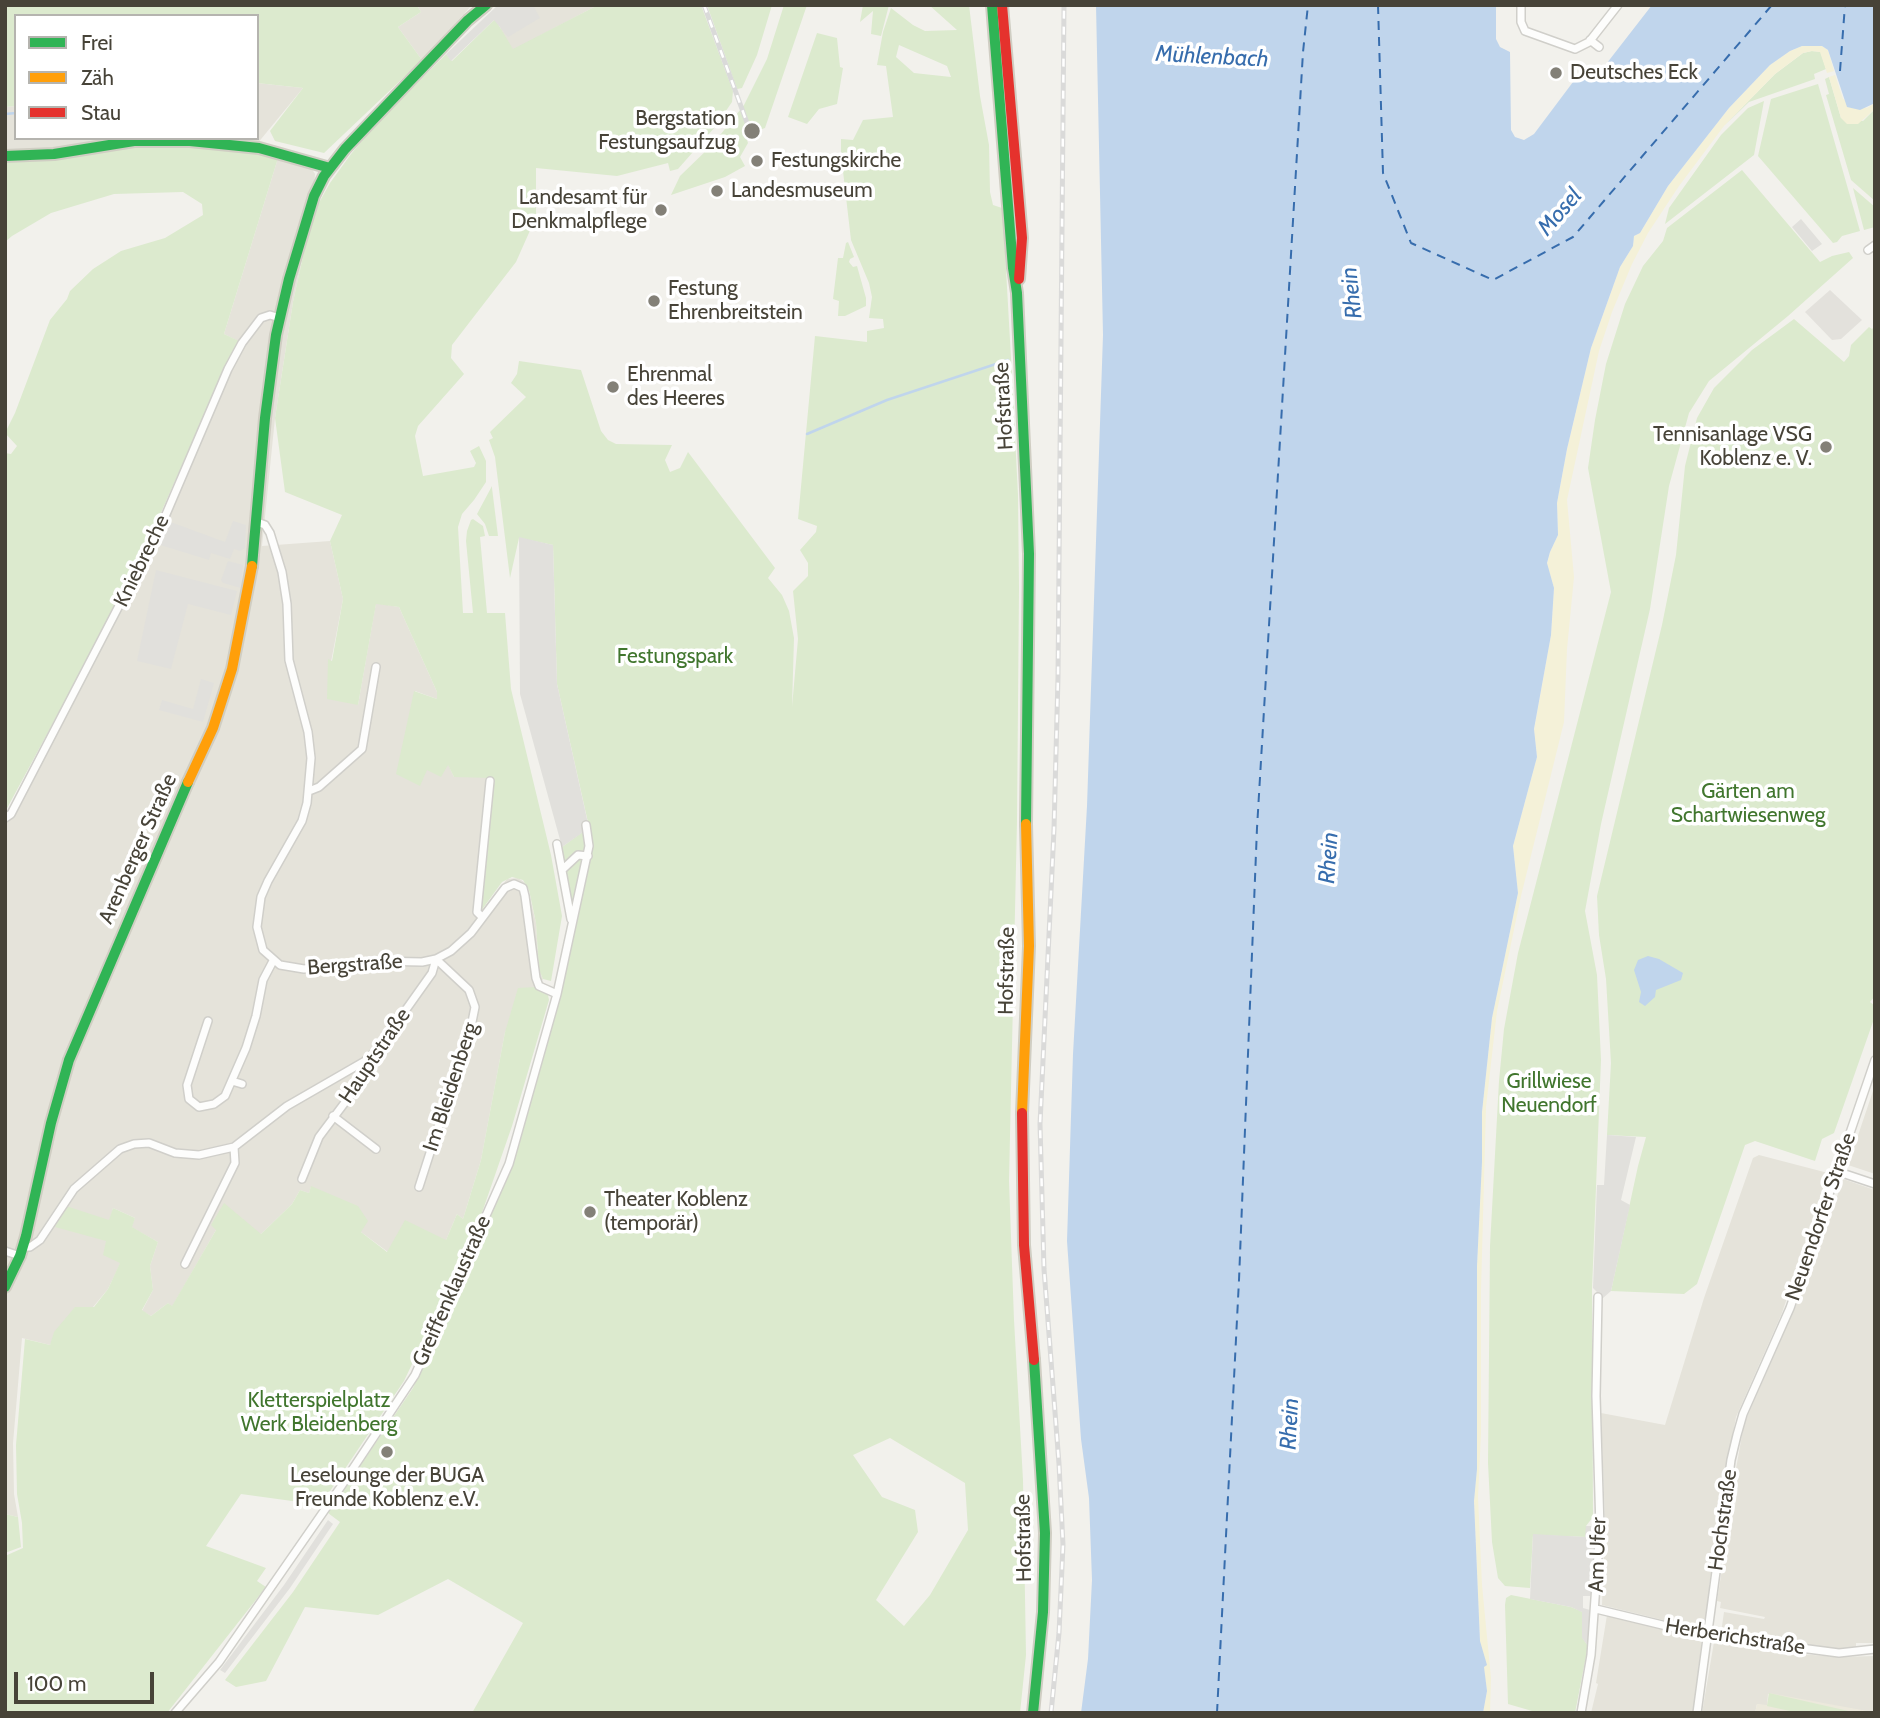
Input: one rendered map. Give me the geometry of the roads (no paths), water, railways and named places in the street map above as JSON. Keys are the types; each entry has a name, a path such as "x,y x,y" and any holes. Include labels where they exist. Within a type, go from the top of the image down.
{"main road":[{"name":"Arenberger Straße","path":"5,1287 22,1252 51,1123 69,1060 221,705 236,653 246,606 257,522 265,418 280,318 309,210 330,168 358,135 468,20 486,5"},
{"name":"Hofstraße","path":"992,5 1017,293 1029,603 1026,848 1029,946 1021,1125 1022,1191 1045,1533 1040,1650 1033,1713"},
{"name":"Hofstraße","path":"1002,5 1022,238 1017,293"},
{"path":"5,156 54,155 134,141 190,141 259,148 330,168"}],"street":[{"path":"1521,5 1517,20 1528,34 1571,49 1581,48 1590,40 1618,5"},
{"path":"1590,40 1599,47"},
{"name":"Kniebreche","path":"5,818 11,814 164,519 228,369 242,343 261,318 270,315 280,318"},
{"path":"208,1021 189,1077 189,1099 199,1107 214,1104 225,1096 251,1032 265,975 273,961 260,943 257,928 259,907 268,881 302,821 309,791 310,749 289,660 285,588 272,538 265,525 257,522"},
{"path":"309,791 319,787 362,748 376,667"},
{"path":"482,918 477,912 490,781"},
{"name":"Greiffenklaustraße","path":"175,1713 219,1662 409,1387 509,1164 557,995 588,856 586,825"},
{"name":"Greiffenklaustraße","path":"558,844 571,930"},
{"path":"563,869 579,855 588,856"},
{"path":"436,959 458,945 509,884 518,884 523,888 529,915 536,978 540,986 557,995"},
{"name":"Bergstraße","path":"273,961 286,967 304,969 375,961 422,962 436,959"},
{"name":"Hauptstraße","path":"302,1179 314,1146 333,1116 358,1085 369,1065 369,1057 378,1049 432,973 436,959"},
{"name":"Im Bleidenberg","path":"419,1187 475,1007 469,990 436,959"},
{"path":"5,1251 22,1252 37,1243 74,1189 120,1149 149,1143 175,1153 199,1155 234,1147 287,1105 369,1057"},
{"name":"Neuendorfer Straße","path":"1778,1334 1803,1272 1875,1060"},
{"path":"232,1081 243,1084"},
{"name":"Hauptstraße","path":"333,1116 376,1149"},
{"path":"185,1264 235,1163 234,1147"},
{"path":"1836,1171 1875,1184"},
{"name":"Am Ufer","path":"1581,1713 1596,1609 1600,1528 1596,1396 1598,1297"},
{"name":"Hochstraße","path":"1697,1713 1731,1460 1743,1414 1778,1334"},
{"name":"Herberichstraße","path":"1596,1609 1708,1636 1839,1653 1875,1649"}],"water":[{"path":"1096,5 1496,5 1496,39 1500,47 1510,52 1511,130 1515,137 1524,140 1534,134 1579,74 1594,76 1600,72 1652,5 1875,5 1875,103 1860,110 1847,107 1828,50 1822,46 1802,46 1770,65 1729,108 1668,186 1640,233 1634,236 1633,246 1620,267 1591,348 1567,449 1557,503 1558,535 1547,563 1554,588 1551,635 1534,729 1537,757 1513,846 1518,893 1492,1018 1482,1112 1477,1266 1477,1469 1474,1501 1480,1641 1487,1665 1484,1667 1487,1691 1483,1713 1081,1713 1088,1659 1092,1580 1089,1498 1081,1439 1067,1241 1073,1054 1087,806 1103,335"},
{"path":"1648,956 1659,959 1683,973 1681,980 1656,990 1655,997 1645,1006 1639,1002 1641,992 1634,970 1638,960"}],"waterway":[{"name":"Mühlenbach","path":"5,114 14,113"},
{"path":"807,434 887,400 1008,360"}],"railway":[{"path":"704,5 750,131"},
{"path":"1051,1713 1059,1633 1063,1545 1044,1269 1040,1124 1054,829 1058,677 1064,5"}],"place":[{"name":"Deutsches Eck","path":"1556,73"},
{"name":"Bergstation Festungsaufzug","path":"752,131"},
{"name":"Festungskirche","path":"757,161"},
{"name":"Landesmuseum","path":"717,191"},
{"name":"Landesamt für Denkmalpflege","path":"661,210"},
{"name":"Festung Ehrenbreitstein","path":"654,301"},
{"name":"Ehrenmal des Heeres","path":"613,387"},
{"name":"Tennisanlage VSG Koblenz e. V.","path":"1826,447"},
{"name":"Theater Koblenz (temporär)","path":"590,1212"},
{"name":"Leselounge der BUGA Freunde Koblenz e.V.","path":"387,1452"}],"water label":[{"name":"Mosel","path":"1560,212"},
{"name":"Rhein","path":"1352,293"},
{"name":"Rhein","path":"1329,858"},
{"name":"Rhein","path":"1290,1424"}],"park label":[{"name":"Festungspark","path":"675,657"},
{"name":"Gärten am Schartwiesenweg","path":"1748,804"},
{"name":"Grillwiese Neuendorf","path":"1549,1094"},
{"name":"Kletterspielplatz Werk Bleidenberg","path":"319,1413"}]}
